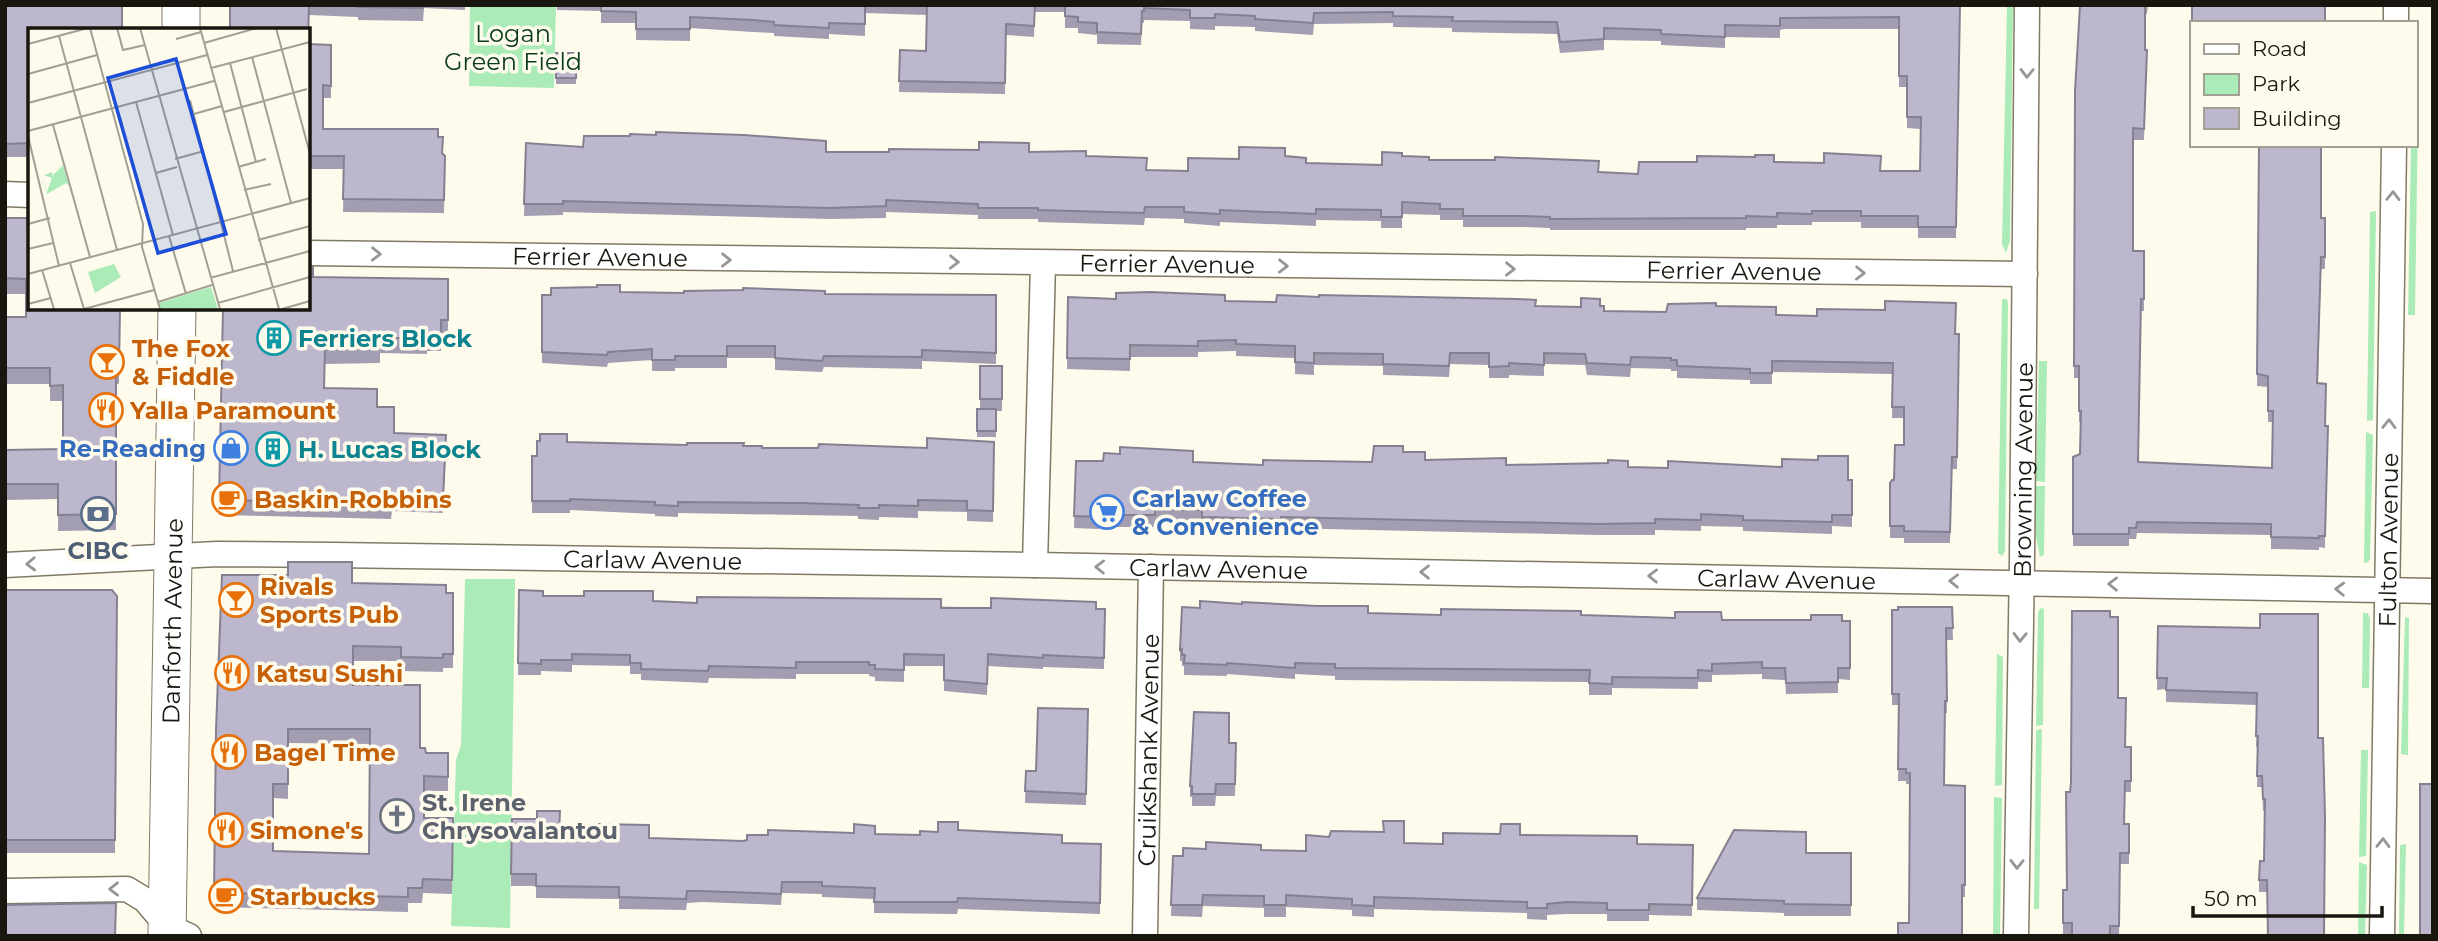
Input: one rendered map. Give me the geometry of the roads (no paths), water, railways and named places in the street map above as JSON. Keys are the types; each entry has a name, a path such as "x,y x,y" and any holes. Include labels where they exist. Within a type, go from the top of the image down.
{"main road":[{"path":"181,5 181,28"},
{"name":"Danforth Avenue","path":"174,933 173,557 177,310"}],"street":[{"name":"Browning Avenue","path":"2015,936 2022,582 2027,5"},
{"name":"Fulton Avenue","path":"2382,936 2394,147"},
{"path":"5,194 28,195"},
{"name":"Ferrier Avenue","path":"310,253 2025,274"},
{"path":"1035,565 1043,263"},
{"name":"Carlaw Avenue","path":"5,565 217,554 333,555 2433,591"},
{"name":"Cruikshank Avenue","path":"1145,936 1151,567"},
{"path":"5,891 127,889 145,900 174,933"}],"place":[{"name":"Ferriers Block","path":"274,338"},
{"name":"The Fox & Fiddle","path":"107,362"},
{"name":"Yalla Paramount","path":"106,410"},
{"name":"Re-Reading","path":"231,448"},
{"name":"H. Lucas Block","path":"273,449"},
{"name":"Baskin-Robbins","path":"229,499"},
{"name":"Carlaw Coffee & Convenience","path":"1107,512"},
{"name":"CIBC","path":"98,514"},
{"name":"Rivals Sports Pub","path":"236,600"},
{"name":"Katsu Sushi","path":"232,673"},
{"name":"Bagel Time","path":"229,752"},
{"name":"St. Irene Chrysovalantou","path":"397,816"},
{"name":"Simone's","path":"226,830"},
{"name":"Starbucks","path":"226,896"}],"park label":[{"name":"Logan Green Field","path":"513,47"}]}
